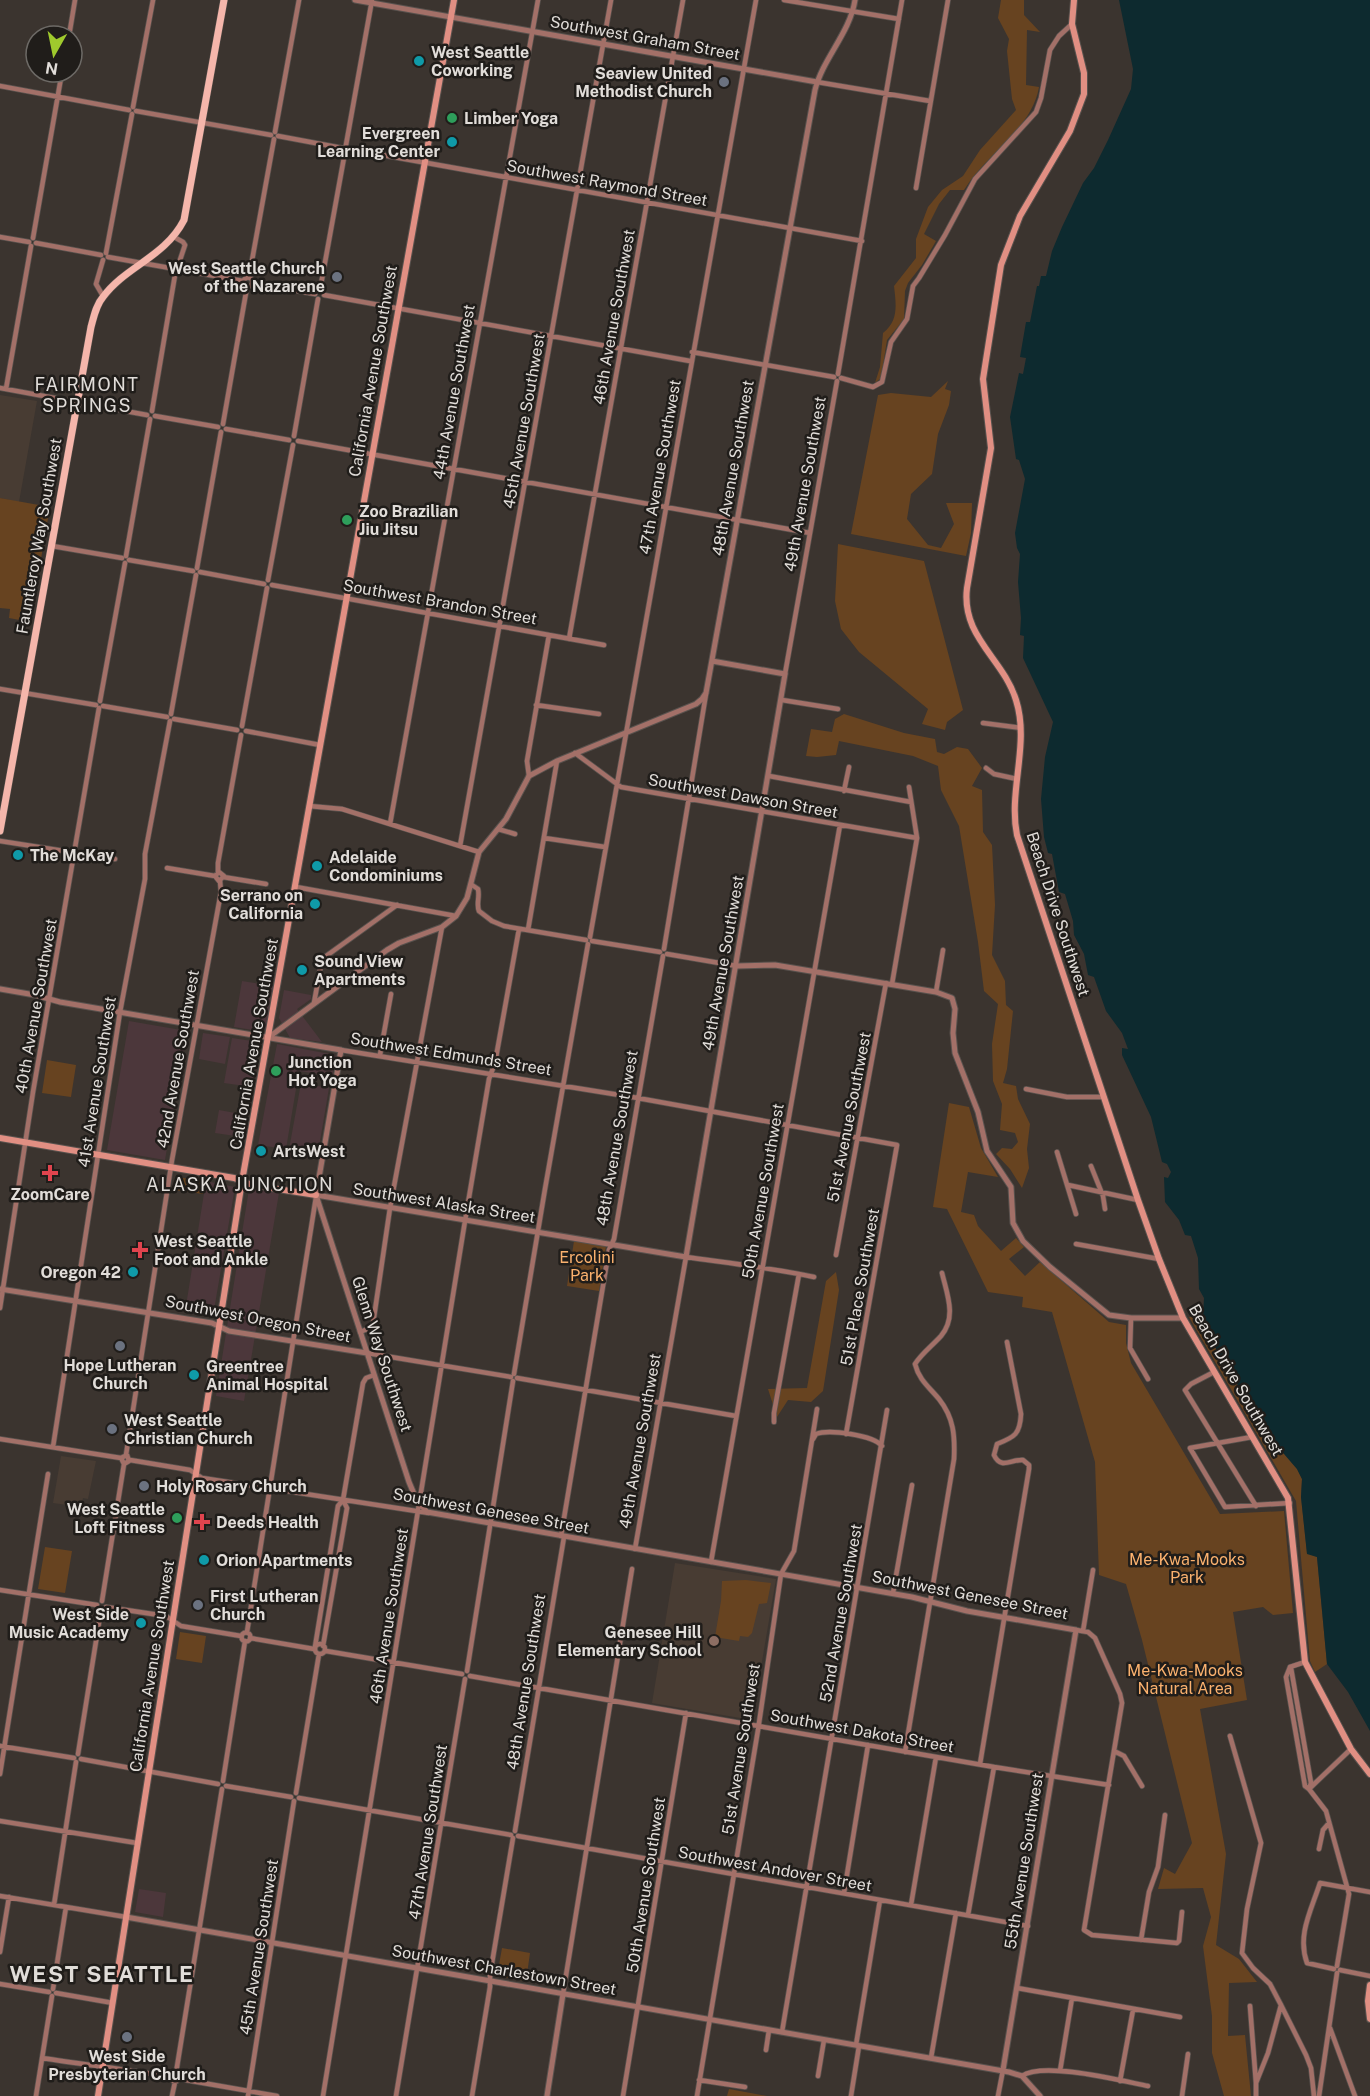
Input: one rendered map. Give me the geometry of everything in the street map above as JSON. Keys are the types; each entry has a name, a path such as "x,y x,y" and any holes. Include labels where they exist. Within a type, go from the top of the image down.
{"main road":[{"name":"Fauntleroy Way Southwest","path":"0,831 91,327 103,296 174,237 184,220 188,210 224,0"},
{"name":"California Avenue Southwest","path":"98,2096 242,1181 454,0"},
{"name":"Beach Drive Southwest","path":"1074,0 1072,24 1084,73 1082,102 1070,131 1020,216 1001,266 983,379 992,448 966,595 966,608 975,633 1001,669 1016,700 1021,728 1017,779 1017,835 1138,1200 1183,1318 1286,1492 1290,1503 1305,1662 1351,1749 1370,1774"},
{"name":"Southwest Alaska Street","path":"0,1138 316,1195"},
{"path":"1370,1985 1368,2001 1370,2019"}],"street":[{"path":"71,24 75,0"},
{"path":"103,296 96,284 104,256 153,0"},
{"path":"299,0 249,277 253,283 690,361"},
{"name":"Southwest Graham Street","path":"355,0 372,1 532,32 930,101"},
{"name":"44th Avenue Southwest","path":"390,824 538,0"},
{"name":"45th Avenue Southwest","path":"460,846 611,0"},
{"name":"46th Avenue Southwest","path":"569,639 683,0"},
{"name":"47th Avenue Southwest","path":"396,2096 537,1232 690,361 756,0"},
{"path":"784,0 899,19"},
{"name":"48th Avenue Southwest","path":"472,2096 609,1250 612,1244 638,1098 706,693 790,228 818,82 853,12 855,0"},
{"name":"49th Avenue Southwest","path":"635,1549 902,0"},
{"path":"916,188 948,0"},
{"path":"266,884 217,880 216,874 241,732 245,727 242,726 293,442 317,291 320,290 372,1"},
{"path":"692,352 838,377 870,387 877,386 884,377 891,342 908,319 913,286 936,252 975,179 1036,112 1050,50 1072,24"},
{"path":"60,84 3,389 810,532"},
{"name":"Southwest Raymond Street","path":"0,86 862,241"},
{"path":"0,237 243,281 249,277"},
{"name":"40th Avenue Southwest","path":"0,1308 1,1289 99,705 178,269 185,245 174,237"},
{"path":"243,281 247,287 253,283"},
{"name":"41st Avenue Southwest","path":"53,1447 120,1012 145,879 145,854 247,287"},
{"path":"320,290 324,296"},
{"name":"Southwest Brandon Street","path":"52,546 604,645"},
{"path":"529,776 527,761 549,635"},
{"path":"712,661 786,674"},
{"path":"0,689 320,745"},
{"path":"268,1037 387,950 399,943 442,927 456,916 468,898 479,852 513,807 529,776 575,753 696,704 706,693"},
{"path":"782,699 838,708"},
{"path":"537,705 599,714"},
{"path":"983,723 1021,728"},
{"name":"Southwest Dawson Street","path":"575,753 616,786 917,838"},
{"path":"528,930 557,761"},
{"path":"844,791 849,767"},
{"path":"986,768 994,774 1017,779"},
{"path":"769,776 911,802"},
{"name":"51st Avenue Southwest","path":"836,1255 847,1188 917,838 909,787"},
{"path":"309,806 342,809 479,852"},
{"name":"50th Avenue Southwest","path":"711,1562 840,825"},
{"path":"498,829 515,834"},
{"path":"544,838 605,847"},
{"path":"0,841 114,860"},
{"path":"167,868 216,874"},
{"name":"42nd Avenue Southwest","path":"54,1905 171,1168 222,879"},
{"path":"472,885 478,889 479,911 497,924 737,966 766,964 936,992 948,996 954,1001 956,1009 953,1033 955,1053 978,1112 987,1151 1011,1187 1013,1223 1019,1236 1050,1267 1109,1315 1131,1318 1183,1318"},
{"path":"296,887 456,916"},
{"path":"314,1003 322,959 397,905"},
{"path":"360,1332 370,1329 372,1324 390,1208 442,927"},
{"name":"46th Avenue Southwest","path":"323,2096 465,1221 519,929"},
{"path":"936,992 943,950"},
{"name":"Southwest Edmunds Street","path":"0,989 120,1012 563,1085 897,1144"},
{"path":"380,1056 391,994"},
{"path":"172,2096 222,1785 250,1634 247,1632 341,1050"},
{"path":"1026,1089 1067,1096 1104,1097"},
{"name":"51st Place Southwest","path":"846,1434 897,1144"},
{"path":"1057,1152 1076,1214"},
{"path":"1091,1166 1105,1209"},
{"path":"1068,1185 1138,1200"},
{"name":"Southwest Alaska Street","path":"316,1195 814,1277"},
{"name":"Glenn Way Southwest","path":"316,1195 419,1509"},
{"path":"310,1234 316,1224 324,1221"},
{"path":"1076,1244 1159,1259"},
{"path":"905,1752 954,1459 955,1430 949,1414 918,1376 915,1364 921,1355 942,1336 950,1318 950,1304 942,1273"},
{"path":"774,1422 799,1274"},
{"name":"Southwest Oregon Street","path":"1,1289 219,1325 229,1331 736,1416"},
{"path":"1131,1318 1130,1348 1148,1378"},
{"path":"980,1764 1029,1469 1029,1465 1023,1460 1004,1464 1000,1463 994,1455 997,1444 1014,1436 1020,1424 1007,1342"},
{"path":"1214,1372 1191,1384 1185,1390 1256,1506"},
{"path":"344,1500 338,1506 315,1648 319,1654 325,1648 347,1508 344,1500 363,1383 366,1378 374,1376"},
{"name":"51st Avenue Southwest","path":"697,2096 781,1574 794,1551 817,1409"},
{"name":"52nd Avenue Southwest","path":"782,2032 887,1410"},
{"path":"813,1439 816,1434 827,1431 874,1439 882,1446"},
{"path":"1252,1437 1190,1448 1225,1508 1290,1503"},
{"name":"Southwest Genesee Street","path":"0,1439 190,1470 202,1478 419,1509 432,1514 893,1593 1004,1618 1083,1631 1095,1638 1121,1698 1114,1751"},
{"path":"0,1774 2,1746 48,1474"},
{"path":"893,1593 912,1485"},
{"path":"547,2096 632,1569"},
{"path":"1083,1631 1093,1570"},
{"path":"0,1590 166,1616 181,1626 241,1636 248,1640 315,1648"},
{"name":"55th Avenue Southwest","path":"998,2096 1076,1630"},
{"path":"241,1636 247,1632"},
{"name":"Southwest Dakota Street","path":"315,1648 905,1752 1108,1785"},
{"name":"45th Avenue Southwest","path":"248,2093 319,1654"},
{"path":"1305,1662 1290,1667 1311,1783 1309,1789"},
{"name":"50th Avenue Southwest","path":"623,2096 686,1713"},
{"path":"1230,1736 1261,1843 1247,1909 1242,1953 1270,1984 1281,2005 1311,2068 1314,2096"},
{"path":"844,1893 868,1745"},
{"name":"Southwest Andover Street","path":"2,1746 1028,1926"},
{"path":"1309,1789 1351,1749"},
{"path":"1142,1786 1124,1756 1114,1751 1084,1930 1092,1935 1177,1943 1182,1912"},
{"path":"910,1905 936,1757"},
{"path":"968,1915 994,1767"},
{"path":"1309,1789 1326,1811 1348,1894 1319,2096"},
{"path":"1141,1940 1149,1892 1158,1867 1164,1815"},
{"path":"0,1821 138,1843"},
{"path":"1319,1849 1322,1833 1329,1823"},
{"path":"1370,1892 1320,1883 1302,1938 1307,1963 1370,1976"},
{"name":"Southwest Charlestown Street","path":"0,1896 1003,2070 1022,2076"},
{"path":"0,1952 9,1897"},
{"path":"851,2096 880,1900"},
{"path":"36,2096 66,1906"},
{"path":"931,2058 956,1913"},
{"path":"0,1984 113,2003"},
{"path":"1017,1988 1180,2017"},
{"path":"1060,2071 1072,1998"},
{"path":"1256,2084 1268,2053 1281,2005"},
{"path":"1250,2006 1256,2096"},
{"path":"1120,2081 1133,2010"},
{"path":"1329,2025 1355,2096"},
{"path":"766,2050 770,2030"},
{"path":"818,2076 824,2040"},
{"path":"1182,2096 1188,2054"},
{"path":"42,2058 94,2067 103,2066 248,2093 277,2096"},
{"path":"1040,2096 1022,2076 1027,2073 1060,2071 1148,2086"},
{"path":"699,2080 745,2087"}],"shaded area":[{"path":"0,395 37,401 19,502 0,498"},
{"path":"242,981 273,986 266,1028 259,1031 234,1027"},
{"path":"284,990 311,995 311,999 297,1009 322,1042 290,1038 279,1018"},
{"path":"129,1021 187,1031 165,1160 107,1150"},
{"path":"203,1033 230,1037 225,1064 199,1059"},
{"path":"232,1038 260,1042 252,1087 224,1083"},
{"path":"277,1044 336,1057 332,1076 299,1071 286,1149 258,1145"},
{"path":"301,1083 329,1088 317,1159 288,1155"},
{"path":"219,1110 246,1115 242,1137 215,1133"},
{"path":"206,1181 235,1187 213,1316 185,1312"},
{"path":"249,1189 279,1193 244,1401 216,1396"},
{"path":"61,1456 96,1461 88,1499 83,1498 81,1507 53,1503"},
{"name":"Genesee Hill Elementary School","path":"675,1563 776,1579 752,1720 652,1703"},
{"path":"139,1889 166,1893 163,1917 135,1912"}],"green space":[{"path":"1001,0 1024,0 1024,15 1040,32 1027,30 1026,85 1039,87 1035,102 1018,129 973,177 964,190 950,190 939,204 924,234 936,241 908,283 905,291 904,319 887,340 881,378 875,383 880,367 883,333 894,318 894,286 916,258 916,239 928,207 942,190 963,176 980,150 1016,110 1012,99 1007,51 1009,39 998,18"},
{"path":"948,381 945,389 951,391 949,405 938,434 932,474 911,494 907,519 928,545 941,548 954,524 946,503 972,503 971,533 966,556 851,534 878,395 891,393 931,397"},
{"path":"0,498 50,507 30,622 9,618 10,609 0,608"},
{"path":"838,544 924,561 963,710 947,722 945,730 922,724 928,709 859,652 841,629 835,601"},
{"path":"844,714 904,733 935,739 937,752 944,754 957,747 968,749 982,768 972,786 982,790 983,832 992,845 995,905 992,955 1005,981 1006,1005 1013,1011 1007,1069 1003,1083 1016,1086 1018,1099 1030,1124 1027,1149 1029,1168 1022,1188 1010,1169 996,1154 1002,1148 1012,1149 1018,1142 1015,1133 1000,1130 1002,1104 993,1081 992,1044 998,1004 984,991 959,826 941,790 938,766 913,756 839,741 836,755 806,756 811,729 832,732 835,719"},
{"path":"47,1060 76,1065 71,1097 42,1093"},
{"path":"949,1103 969,1107 981,1148 998,1177 968,1172 961,1212 974,1215 978,1226 1001,1251 1016,1238 1024,1247 1009,1259 1025,1276 1040,1262 1109,1322 1126,1325 1126,1343 1131,1363 1220,1514 1284,1511 1293,1613 1273,1615 1263,1607 1233,1612 1247,1700 1200,1709 1226,1854 1216,1945 1239,1959 1257,1982 1229,1983 1228,2036 1245,2035 1251,2096 1224,2096 1212,2053 1212,2016 1203,1946 1211,1917 1203,1888 1158,1889 1164,1868 1175,1874 1192,1843 1126,1584 1099,1575 1095,1462 1052,1312 1022,1307 1023,1297 988,1292 947,1209 933,1207"},
{"path":"177,1177 205,1181 203,1194 175,1190"},
{"name":"Ercolini Park","path":"574,1241 606,1246 599,1291 567,1286"},
{"path":"836,1272 839,1290 823,1391 811,1402 788,1400 777,1417 768,1389 807,1388 826,1281"},
{"path":"1189,1317 1203,1317 1212,1342 1251,1407 1256,1407 1279,1448 1297,1469 1302,1479 1301,1497 1307,1553 1317,1557 1327,1664 1315,1672 1310,1661 1296,1501"},
{"path":"45,1547 72,1551 65,1593 38,1589"},
{"path":"746,1580 771,1583 767,1603 759,1604 752,1633 748,1637 740,1636 739,1641 715,1637 722,1581"},
{"path":"180,1632 206,1636 202,1663 176,1659"},
{"path":"502,1948 530,1953 526,1981 497,1976"},
{"path":"729,2089 767,2096 727,2096"}],"water":[{"path":"1119,0 1370,0 1370,1731 1348,1692 1327,1664 1317,1557 1307,1554 1301,1497 1302,1479 1297,1469 1279,1448 1256,1407 1251,1407 1212,1342 1203,1317 1204,1298 1199,1289 1198,1258 1191,1236 1185,1235 1179,1220 1165,1202 1164,1177 1168,1178 1171,1172 1167,1164 1162,1162 1151,1117 1122,1055 1122,1048 1128,1049 1122,1033 1106,1011 1094,977 1088,975 1084,954 1074,935 1073,921 1065,894 1059,892 1052,854 1048,853 1044,837 1041,799 1045,757 1053,722 1023,658 1024,636 1020,635 1018,582 1020,554 1015,533 1025,479 1019,460 1016,459 1010,417 1019,373 1023,374 1026,358 1020,357 1026,322 1030,322 1037,286 1039,286 1041,276 1046,276 1052,251 1062,227 1083,183 1094,168 1108,140 1131,89 1133,69"}],"place":[{"name":"West Seattle Coworking","path":"419,61"},
{"name":"Seaview United Methodist Church","path":"724,82"},
{"name":"Limber Yoga","path":"452,118"},
{"name":"Evergreen Learning Center","path":"452,142"},
{"name":"West Seattle Church of the Nazarene","path":"337,277"},
{"name":"Zoo Brazilian Jiu Jitsu","path":"347,520"},
{"name":"The McKay","path":"18,855"},
{"name":"Adelaide Condominiums","path":"317,866"},
{"name":"Serrano on California","path":"315,904"},
{"name":"Sound View Apartments","path":"302,970"},
{"name":"Junction Hot Yoga","path":"276,1071"},
{"name":"ArtsWest","path":"261,1151"},
{"name":"ZoomCare","path":"50,1173"},
{"name":"West Seattle Foot and Ankle","path":"140,1250"},
{"name":"Oregon 42","path":"133,1272"},
{"name":"Hope Lutheran Church","path":"120,1346"},
{"name":"Greentree Animal Hospital","path":"194,1375"},
{"name":"West Seattle Christian Church","path":"112,1429"},
{"name":"Holy Rosary Church","path":"144,1486"},
{"name":"West Seattle Loft Fitness","path":"177,1518"},
{"name":"Deeds Health","path":"202,1522"},
{"name":"Orion Apartments","path":"204,1560"},
{"name":"First Lutheran Church","path":"198,1605"},
{"name":"West Side Music Academy","path":"141,1623"},
{"name":"Genesee Hill Elementary School","path":"714,1641"},
{"name":"West Side Presbyterian Church","path":"127,2037"}],"district":[{"name":"FAIRMONT SPRINGS","path":"87,394"},
{"name":"ALASKA JUNCTION","path":"240,1184"},
{"name":"WEST SEATTLE","path":"102,1974"}],"park label":[{"name":"Me-Kwa-Mooks Park","path":"1187,1568"},
{"name":"Me-Kwa-Mooks Natural Area","path":"1185,1679"}]}
